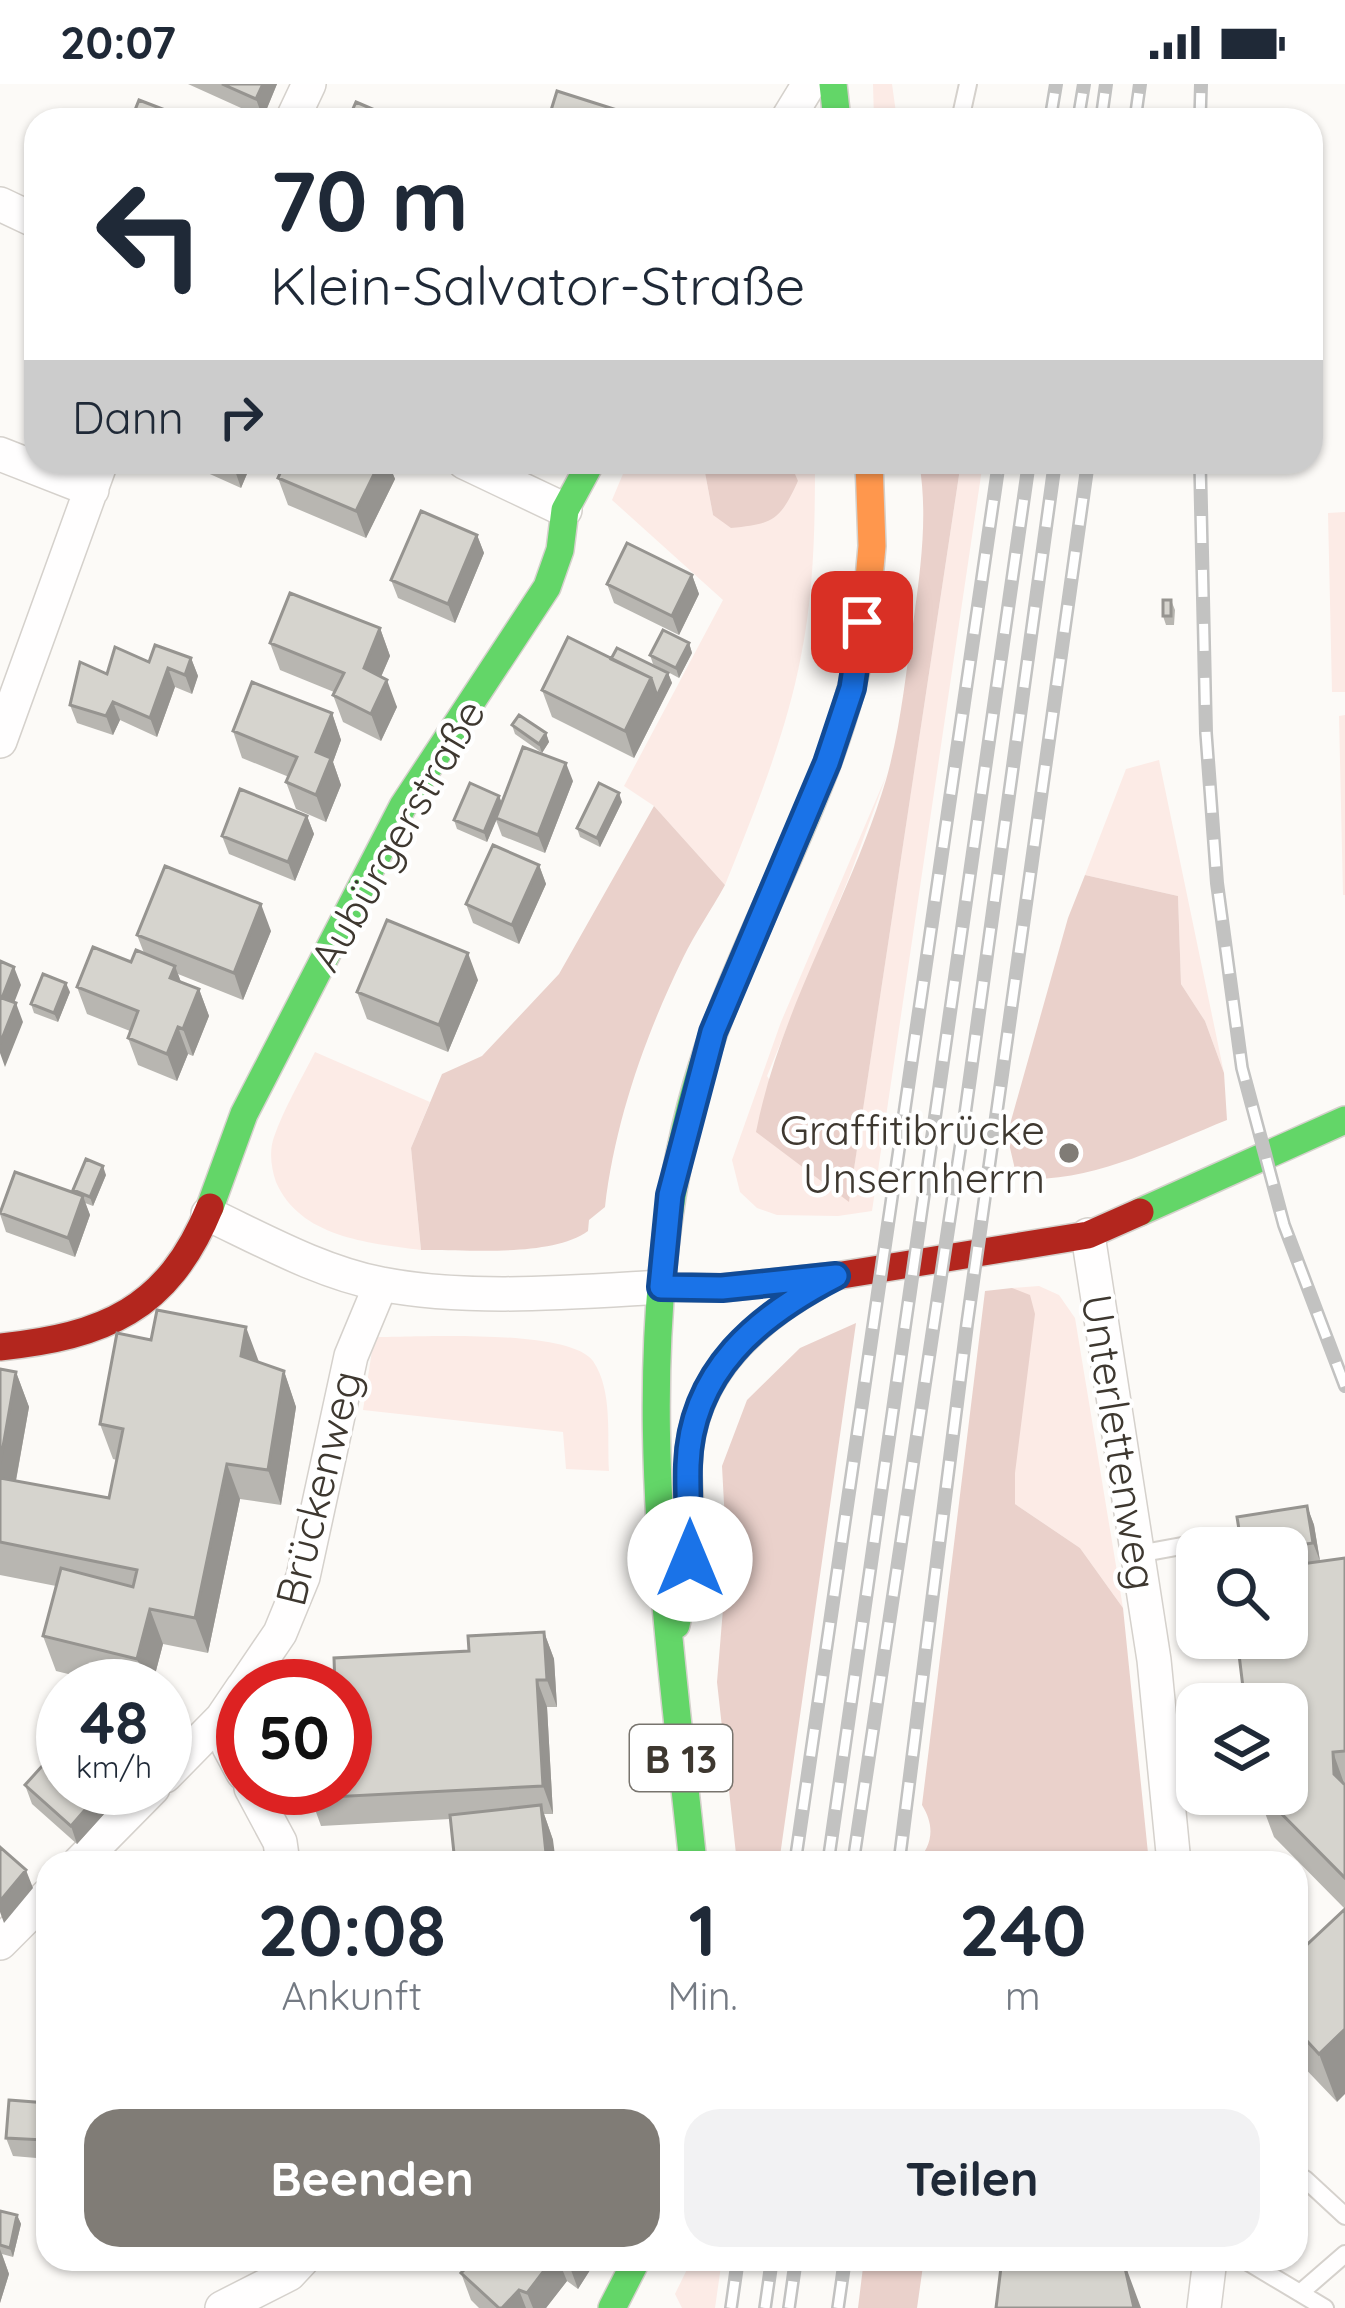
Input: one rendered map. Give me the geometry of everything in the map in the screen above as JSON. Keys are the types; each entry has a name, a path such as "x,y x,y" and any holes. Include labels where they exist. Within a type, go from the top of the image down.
{"main road":[{"name":"Aubürgerstraße","path":"0,1347 58,1341 118,1320 164,1286 208,1214 244,1114 404,806 547,587 560,550 566,510 585,474"},
{"name":"B 13","path":"692,1851 670,1653 654,1376 670,1195 713,1032 827,763 852,688 868,589 871,474"},
{"path":"661,1287 722,1288 836,1276 1088,1235 1345,1120"},
{"path":"670,1653 690,1559 688,1463 705,1388 724,1358 757,1324 836,1276"},
{"path":"612,2308 631,2271"}],"street":[{"path":"490,474 566,510"},
{"path":"1,737 97,476"},
{"path":"208,1214 315,1264 381,1284 458,1292 661,1287"},
{"name":"Unterlettenweg","path":"1088,1235 1154,1660 1173,1851"},
{"name":"Brückenweg","path":"262,1659 280,1633 303,1576 351,1356 381,1284"},
{"name":"Brückenweg","path":"192,1749 216,1724"},
{"path":"91,1851 126,1815"},
{"path":"266,1815 281,1851"},
{"path":"0,1943 36,1907"},
{"path":"222,2308 292,2271"},
{"path":"1204,2308 1209,2271"}],"lane":[{"path":"1138,1554 1176,1547"},
{"path":"1308,2182 1345,2216"},
{"path":"1300,2293 1345,2254"},
{"path":"1263,2271 1324,2308"}],"shaded area":[{"path":"873,84 892,84 895,108 874,108"},
{"path":"623,474 705,474 713,515 798,482 795,474 815,474 811,584 795,685 725,885 654,806 624,786 723,600 612,500"},
{"path":"705,474 795,474 798,481 774,518 731,528 713,515"},
{"path":"920,474 959,474 849,1202 756,1132 781,1042 886,780 903,699 921,559"},
{"path":"959,474 981,474 872,1211 777,1215 757,1208 740,1192 732,1160 781,1022 887,774 767,1076 849,1201"},
{"path":"1345,512 1345,692 1332,692 1328,513"},
{"path":"1345,715 1345,895 1343,895 1339,716"},
{"path":"1159,760 1224,1073 1205,1021 1181,984 1178,896 1085,875 1126,769"},
{"path":"654,806 725,885 683,958 644,1048 616,1143 605,1207 589,1220 588,1231 552,1245 421,1250 411,1148 442,1074 482,1056 559,974"},
{"path":"1085,875 1178,896 1181,984 1205,1021 1224,1073 1227,1120 1098,1170 1044,1179 1017,1178 1007,1135 1068,918"},
{"path":"315,1052 430,1102 411,1148 421,1250 358,1240 318,1226 301,1215 276,1182 271,1160 274,1137"},
{"path":"1039,1286 1059,1295 1075,1318 1123,1608 1080,1548 1015,1504 1012,1288"},
{"path":"1012,1288 1030,1295 1035,1314 1015,1504 1080,1548 1123,1608 1148,1851 925,1851 930,1835 922,1805 985,1291"},
{"path":"856,1323 781,1851 736,1851 717,1682 727,1560 722,1466 747,1400 800,1348"},
{"path":"374,1337 524,1339 578,1350 593,1361 604,1386 609,1471 566,1469 563,1432 363,1410"},
{"path":"686,2271 720,2271 715,2308 682,2308 675,2294"},
{"path":"863,2271 922,2271 917,2308 858,2308"}],"building":[{"path":"222,84 263,84 256,99"},
{"path":"557,91 611,108 552,108"},
{"path":"139,100 160,108 136,108"},
{"path":"280,474 374,474 356,511 278,478"},
{"path":"421,511 477,535 448,604 391,580"},
{"path":"627,543 692,575 672,616 607,584"},
{"path":"290,593 380,628 364,668 387,680 371,714 333,695 344,673 270,643"},
{"path":"1163,600 1171,600 1171,616 1163,616"},
{"path":"663,630 689,643 676,668 650,655"},
{"path":"568,637 651,678 625,731 542,690"},
{"path":"155,645 191,658 185,675 168,668 150,718 113,702 106,716 70,705 80,662 107,674 115,647 149,662"},
{"path":"617,648 668,673 657,696 651,678 611,659"},
{"path":"252,682 332,713 316,752 331,758 316,795 286,782 297,757 233,731"},
{"path":"519,715 546,733 539,744 512,725"},
{"path":"523,747 566,763 538,835 496,818"},
{"path":"470,783 499,796 484,832 454,820"},
{"path":"599,783 619,793 597,838 577,828"},
{"path":"240,789 307,816 288,862 222,836"},
{"path":"493,845 539,865 512,925 466,904"},
{"path":"165,866 261,904 234,973 137,935"},
{"path":"387,920 468,953 439,1025 357,992"},
{"path":"93,947 131,962 136,950 175,966 170,978 199,989 167,1054 128,1038 138,1011 77,987"},
{"path":"0,961 14,967 2,998 16,1003 0,1044"},
{"path":"43,974 66,983 54,1013 31,1004"},
{"path":"86,1159 103,1166 90,1197 73,1190"},
{"path":"15,1172 83,1196 68,1238 0,1213"},
{"path":"157,1310 246,1327 241,1356 284,1371 268,1470 227,1464 195,1618 150,1609 137,1659 43,1636 61,1568 133,1587 137,1570 0,1542 0,1478 109,1498 123,1429 100,1424 117,1333 151,1340"},
{"path":"0,1369 16,1372 0,1464"},
{"path":"1307,1506 1313,1543 1308,1544 1308,1527 1239,1527 1237,1517"},
{"path":"1345,1558 1345,1751 1333,1752 1334,1774 1345,1785 1345,1878 1283,1815 1308,1815 1308,1683 1242,1683 1240,1659 1308,1659 1308,1563"},
{"path":"544,1632 547,1680 537,1680 543,1786 372,1795 372,1659 334,1658 469,1651 468,1636"},
{"path":"36,1773 36,1795 25,1785"},
{"path":"541,1805 546,1851 454,1851 450,1815"},
{"path":"59,1815 81,1815 71,1826"},
{"path":"0,1847 26,1870 0,1901"},
{"path":"1345,1909 1345,2029 1319,2054 1308,2042 1308,1944"},
{"path":"9,2100 36,2102 36,2140 6,2138"},
{"path":"0,2211 17,2215 10,2248 0,2245"},
{"path":"544,2271 527,2293 519,2290 502,2308 461,2273"},
{"path":"1001,2271 1126,2271 1134,2308 996,2308"}],"railway":[{"path":"1052,108 1056,84"},
{"path":"1080,108 1084,84"},
{"path":"1103,108 1106,84"},
{"path":"1137,108 1140,84"},
{"path":"1200,108 1201,84"},
{"path":"797,1851 997,474"},
{"path":"830,1851 1027,474"},
{"path":"855,1851 961,1143 1053,474"},
{"path":"901,1851 967,1324 1086,474"},
{"path":"1200,474 1206,733 1217,883 1242,1068 1284,1225 1345,1386"},
{"path":"731,2308 736,2271"},
{"path":"765,2308 770,2271"},
{"path":"789,2308 794,2271"},
{"path":"838,2308 843,2271"}],"traffic: fast":[{"path":"833,84 836,108"},
{"path":"210,1207 244,1114 403,806 547,587 560,550 565,510 584,474"},
{"path":"692,1851 663,1571 658,1472 662,1276 675,1180 716,1026 835,742 865,623"},
{"path":"1140,1212 1345,1120"},
{"path":"676,1625 691,1552 688,1469 699,1409 728,1358 748,1337 821,1284"},
{"path":"612,2308 631,2271"}],"traffic: slow":[{"path":"865,623 872,546 869,474"}],"traffic: jam":[{"path":"0,1347 71,1335 128,1312 174,1271 210,1207"},
{"path":"661,1287 722,1288 836,1276 1088,1235 1140,1212"}],"place":[{"name":"Graffitibrücke Unsernherrn","path":"1069,1153"}],"route":[{"path":"690,1559 688,1463 705,1388 724,1358 757,1324 836,1276 722,1288 661,1287 670,1195 713,1032 827,763 852,688 862,622"}]}
